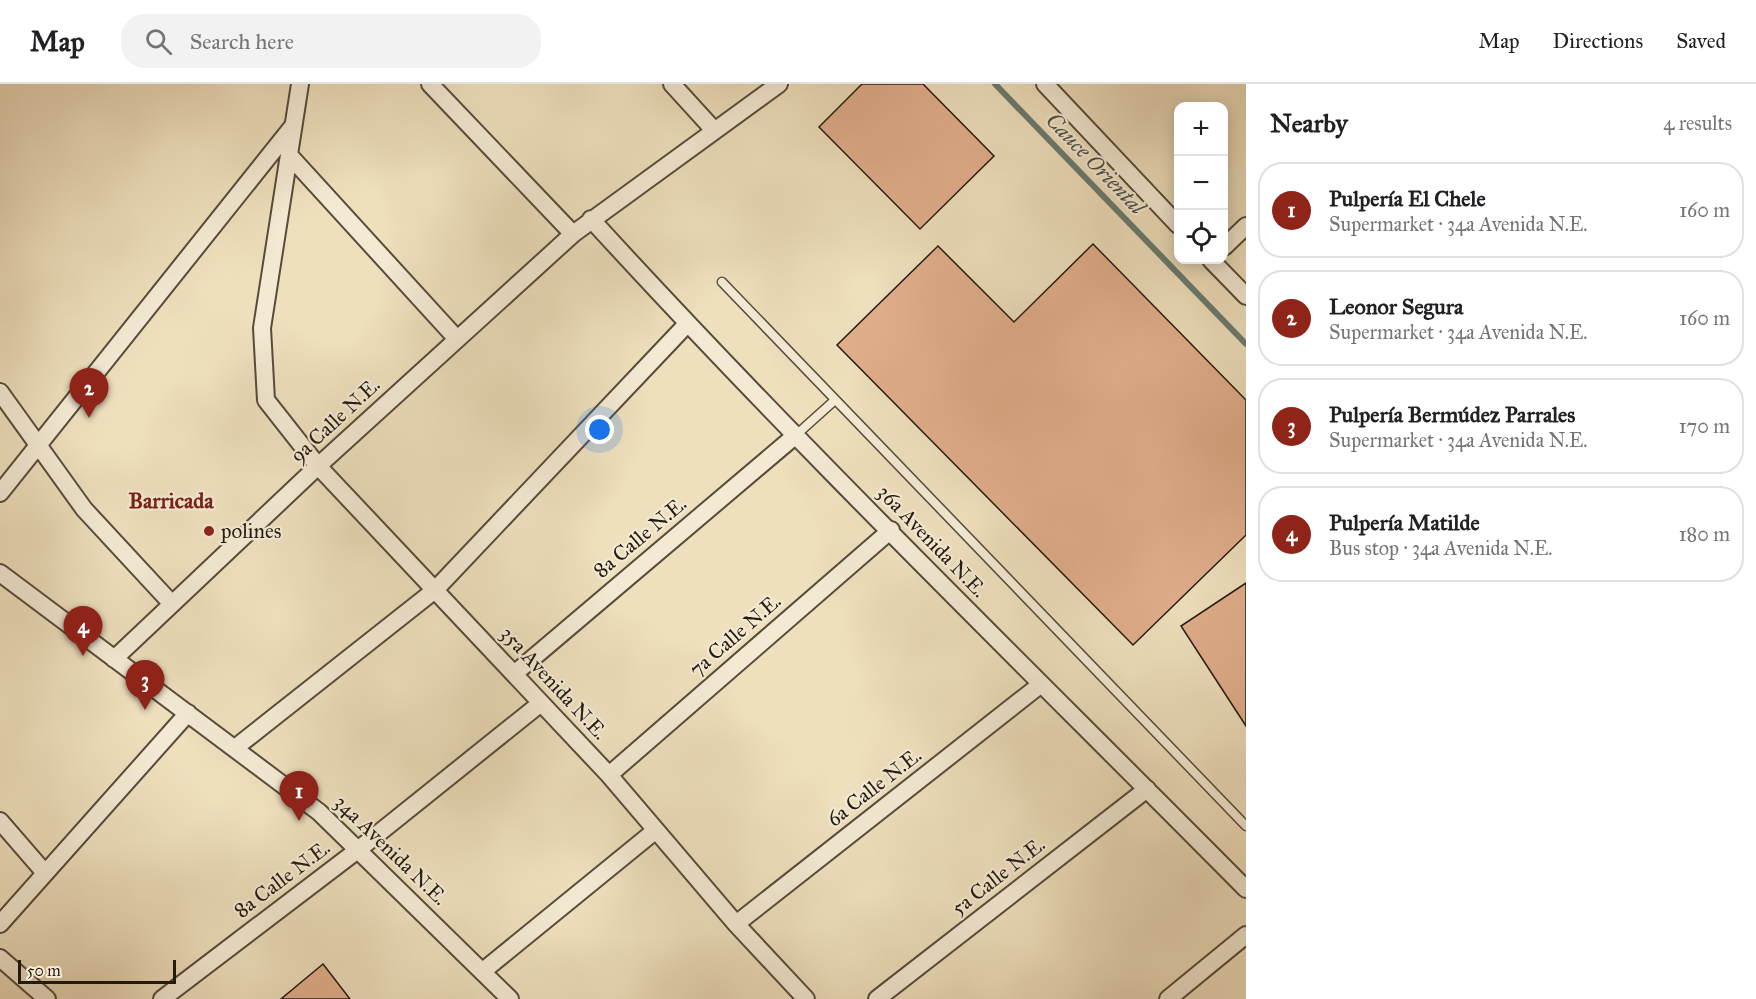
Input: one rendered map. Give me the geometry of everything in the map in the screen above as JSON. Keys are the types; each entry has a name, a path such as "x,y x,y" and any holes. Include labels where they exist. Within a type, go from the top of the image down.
{"street":[{"path":"300,84 289,155 457,339"},
{"path":"430,84 573,234"},
{"path":"672,84 713,129"},
{"name":"9a Calle N.E.","path":"114,659 318,466 573,234 713,129 779,84"},
{"path":"1045,84 1174,220"},
{"path":"0,493 294,124"},
{"name":"35a Avenida N.E.","path":"289,155 262,328 266,400 318,466 609,774 736,924 806,999"},
{"name":"36a Avenida N.E.","path":"591,219 687,324 891,530 1040,685 1246,890"},
{"path":"1228,243 1246,226"},
{"path":"1215,264 1246,296"},
{"path":"235,747 435,590 687,324"},
{"path":"0,392 84,509 172,604"},
{"name":"8a Calle N.E.","path":"514,674 796,435"},
{"name":"7a Calle N.E.","path":"609,774 891,530"},
{"name":"34a Avenida N.E.","path":"0,573 319,812 510,999"},
{"name":"6a Calle N.E.","path":"736,924 1040,685"},
{"name":"8a Calle N.E.","path":"162,999 359,849 541,703"},
{"path":"0,924 188,713"},
{"name":"5a Calle N.E.","path":"877,999 1147,789"},
{"path":"0,821 45,873"},
{"path":"483,971 656,830"},
{"path":"1168,999 1246,935"},
{"path":"0,958 47,999"}],"lane":[{"path":"722,282 1246,826"},
{"path":"796,435 835,400"}],"building":[{"path":"862,84 923,84 994,156 920,229 819,127"},
{"path":"1093,244 1246,400 1246,535 1133,645 837,345 938,246 1014,322"},
{"path":"1246,583 1246,726 1181,626"},
{"path":"323,964 350,999 281,999"}],"waterway":[{"name":"Cauce Oriental","path":"995,84 1246,344"}],"place":[{"name":"Leonor Segura","path":"89,418"},
{"name":"polines","path":"209,531"},
{"name":"Pulpería Matilde","path":"83,656"},
{"name":"Pulpería Bermúdez Parrales","path":"145,710"},
{"name":"Pulpería El Chele","path":"299,821"}],"district":[{"name":"Barricada","path":"171,500"}]}
